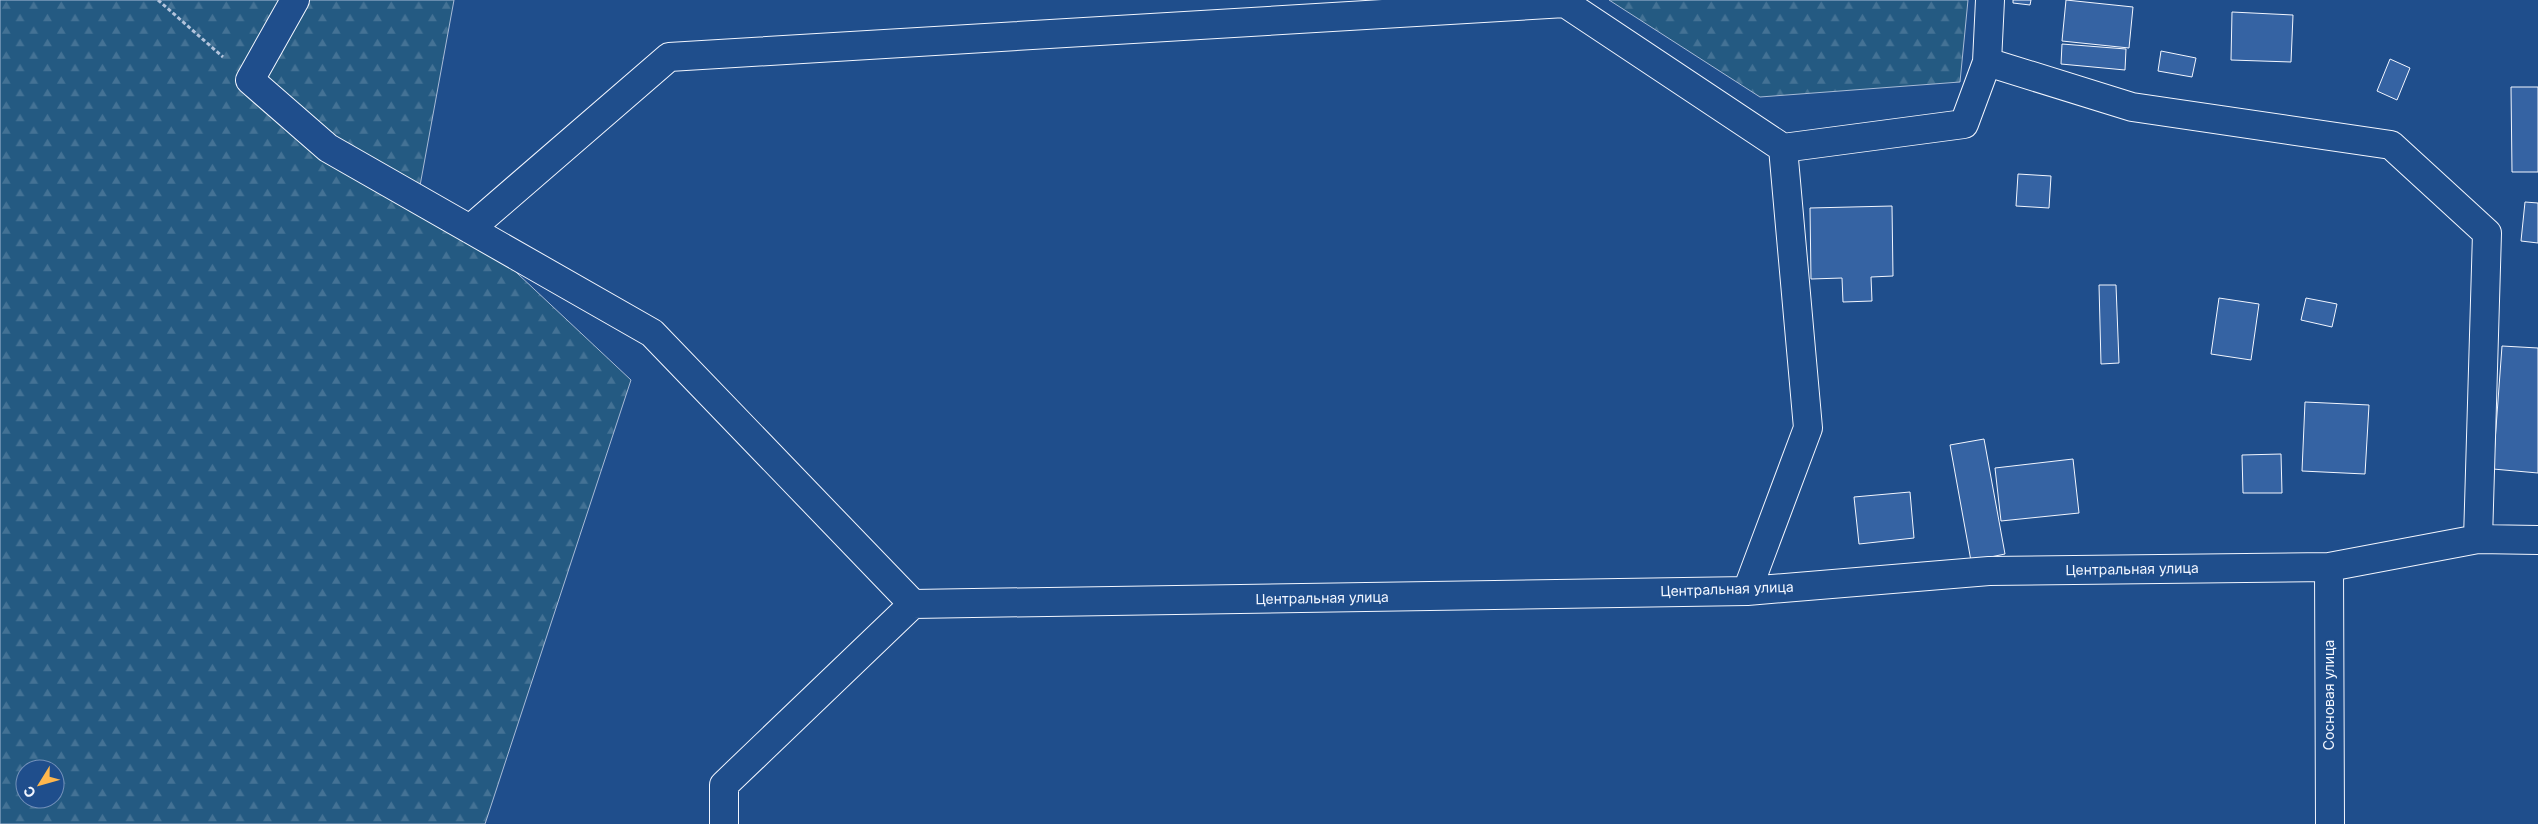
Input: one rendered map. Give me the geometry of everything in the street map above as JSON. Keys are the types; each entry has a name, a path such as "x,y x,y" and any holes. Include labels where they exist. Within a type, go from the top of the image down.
{"street":[{"path":"295,0 250,80 328,148 652,333 914,604 724,785 724,824"},
{"path":"470,229 669,57 1565,3 1784,148 1964,124 1987,62 1990,0"},
{"path":"1987,62 2132,107 2391,145 2487,233 2478,539"},
{"path":"1747,591 1808,428 1784,148"},
{"name":"Центральная улица","path":"914,604 1747,591 1989,571 2329,567 2478,539 2538,540"},
{"name":"Сосновая улица","path":"2329,567 2330,824"}],"path":[{"path":"158,0 250,80"}],"green space":[{"path":"0,0 454,0 415,213 470,229 631,380 485,824 0,824"},
{"path":"1609,0 1968,0 1960,82 1760,97"}],"building":[{"path":"2013,0 2031,0 2030,5 2013,3"},
{"path":"2066,0 2133,7 2129,48 2062,41"},
{"path":"2232,12 2293,15 2291,62 2231,60"},
{"path":"2062,44 2126,49 2125,70 2061,64"},
{"path":"2161,51 2196,58 2192,77 2158,71"},
{"path":"2390,59 2410,68 2397,100 2377,91"},
{"path":"2511,87 2538,87 2538,172 2512,172"},
{"path":"2018,174 2051,176 2049,208 2016,206"},
{"path":"2525,202 2538,203 2538,243 2521,241"},
{"path":"1892,206 1893,276 1871,277 1872,301 1843,302 1842,278 1811,279 1810,208"},
{"path":"2099,285 2116,285 2119,363 2101,364"},
{"path":"2219,298 2259,304 2251,360 2211,354"},
{"path":"2306,298 2337,304 2332,327 2301,320"},
{"path":"2502,346 2538,348 2538,473 2493,469"},
{"path":"2305,402 2369,405 2365,474 2302,471"},
{"path":"1984,439 2005,554 1971,561 1950,445"},
{"path":"2281,454 2282,493 2243,493 2242,455"},
{"path":"2073,459 2079,513 2001,521 1995,468"},
{"path":"1910,492 1914,538 1859,544 1854,497"}]}
